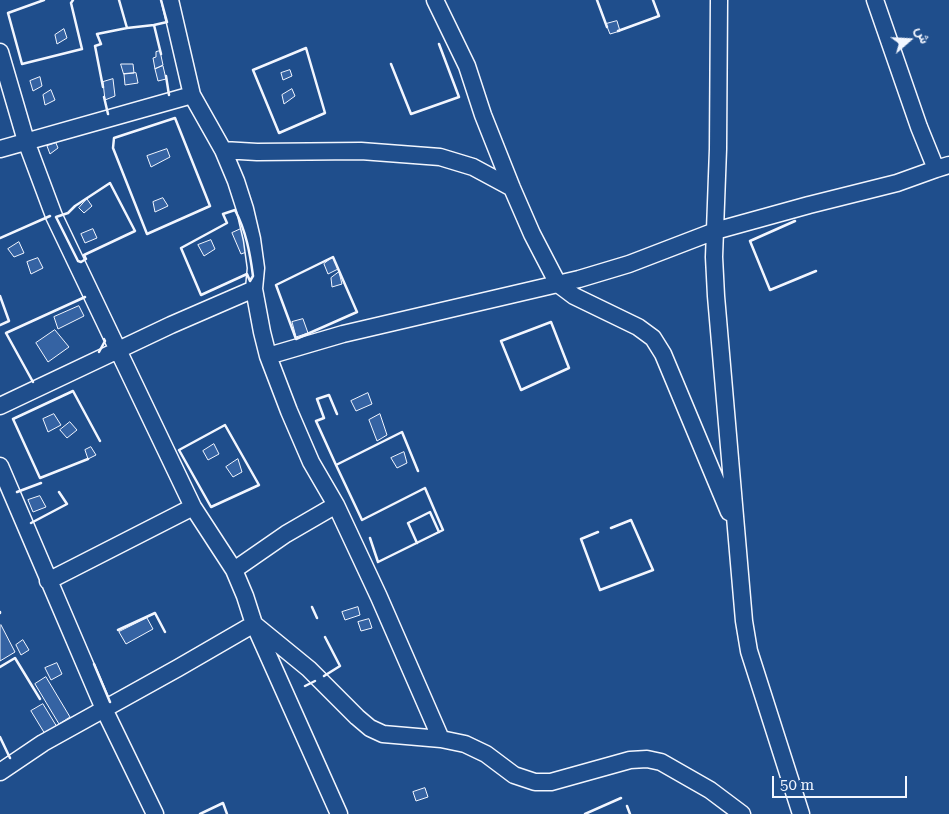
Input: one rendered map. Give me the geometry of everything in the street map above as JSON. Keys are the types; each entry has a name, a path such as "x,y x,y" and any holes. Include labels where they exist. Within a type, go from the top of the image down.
{"street":[{"path":"170,0 192,95 223,150 245,209 252,238 256,268 254,289 268,356 288,411 311,462 336,505 379,597 440,739"},
{"path":"435,0 467,66 483,115 512,188 532,234 558,284 574,296 638,327 653,338 663,354 736,528"},
{"path":"719,0 718,149 715,231 716,296 740,594 749,651 801,814"},
{"path":"268,356 343,334 558,284 629,264 715,231 897,183 943,167 918,127 875,0"},
{"path":"0,52 26,141 54,216 193,507 234,570 246,596 254,624 339,814"},
{"path":"0,149 192,95"},
{"path":"223,150 257,152 361,151 440,157 473,167 512,188"},
{"path":"0,406 117,350 254,289"},
{"path":"0,466 104,709 155,814"},
{"path":"234,570 286,534 336,505"},
{"path":"48,580 193,507"},
{"path":"254,624 309,669 357,717 370,728 383,734 440,739 465,744 486,754 514,776 535,782 551,782 630,760 647,759 661,762 710,790 742,814"},
{"path":"0,772 43,743 254,624"}],"building":[{"path":"617,21 620,31 610,34 606,24"},
{"path":"64,29 67,38 57,44 55,35"},
{"path":"160,51 163,65 155,69 153,58 156,57 156,52"},
{"path":"121,64 133,64 134,73 124,74"},
{"path":"163,66 166,79 158,81 155,69"},
{"path":"290,70 292,76 283,80 281,73"},
{"path":"136,73 138,83 125,85 124,74"},
{"path":"40,77 42,86 33,91 30,81"},
{"path":"113,79 115,96 105,100 103,82"},
{"path":"292,89 295,96 284,104 282,95"},
{"path":"51,90 55,100 45,105 43,95"},
{"path":"56,143 58,148 50,154 47,146"},
{"path":"167,149 170,157 151,167 147,156"},
{"path":"163,198 168,206 155,212 153,202"},
{"path":"87,199 92,206 84,213 79,208"},
{"path":"243,228 249,251 241,254 232,233"},
{"path":"93,229 97,238 85,243 81,234"},
{"path":"211,240 215,249 204,256 198,245"},
{"path":"19,242 24,253 14,257 8,249"},
{"path":"333,257 338,269 328,274 324,264"},
{"path":"38,258 43,268 31,274 27,262"},
{"path":"339,272 342,284 332,287 331,278"},
{"path":"79,306 84,316 58,329 54,317"},
{"path":"303,319 308,333 296,337 292,322"},
{"path":"55,330 69,347 48,362 36,343"},
{"path":"368,393 372,404 356,411 351,401"},
{"path":"54,414 61,425 48,432 43,419"},
{"path":"380,414 387,435 377,441 369,420"},
{"path":"70,422 77,430 67,438 60,430"},
{"path":"214,444 219,454 208,460 203,451"},
{"path":"91,447 96,455 88,459 85,450"},
{"path":"404,452 407,463 397,468 391,458"},
{"path":"238,459 242,472 233,477 226,467"},
{"path":"40,496 46,507 33,512 28,500"},
{"path":"358,607 360,615 345,620 342,612"},
{"path":"147,618 153,629 126,644 119,632"},
{"path":"369,619 372,628 361,631 358,622"},
{"path":"0,626 15,652 0,661"},
{"path":"23,640 29,650 21,655 16,645"},
{"path":"57,663 62,674 51,680 45,668"},
{"path":"46,677 70,717 59,724 35,684"},
{"path":"43,704 57,727 45,734 31,711"},
{"path":"425,788 428,797 416,801 413,792"}],"wall":[{"path":"44,0 8,13 22,64 82,49 71,3 73,0"},
{"path":"103,87 95,46 101,44 97,34 127,28 119,0"},
{"path":"161,0 167,22 154,25 161,54"},
{"path":"597,0 607,27"},
{"path":"618,31 659,16 653,0"},
{"path":"127,28 154,25"},
{"path":"391,64 411,114 459,97 439,44"},
{"path":"306,48 325,113 279,133 253,70 306,48"},
{"path":"166,76 169,95"},
{"path":"104,97 108,114"},
{"path":"175,118 210,206 147,234 113,148 114,138 175,118"},
{"path":"110,183 135,231 84,255 86,259 81,262 78,261 56,217 68,213 75,206 110,183"},
{"path":"235,210 247,242 253,276 250,281 247,274 201,295 181,248 227,223 223,214 235,210"},
{"path":"0,238 50,216"},
{"path":"795,221 750,241 770,290 816,271"},
{"path":"333,257 357,312 296,339 276,285 333,257"},
{"path":"0,296 9,321 0,325"},
{"path":"33,382 6,333 85,297"},
{"path":"551,322 569,368 521,390 501,341 551,322"},
{"path":"99,352 105,341 104,339"},
{"path":"88,459 40,478 13,419 73,391 100,441"},
{"path":"336,465 316,421 324,418 317,399 329,395 337,414"},
{"path":"225,425 259,485 211,507 179,450 225,425"},
{"path":"370,538 378,562 443,530 425,488 362,520 336,465 402,432 418,471"},
{"path":"17,492 41,483"},
{"path":"31,523 67,504 59,492"},
{"path":"417,543 408,523 430,512 439,532"},
{"path":"598,532 581,539 600,590 653,570 631,520 611,528"},
{"path":"312,607 317,618"},
{"path":"118,630 155,613 165,632"},
{"path":"324,676 340,666 325,637"},
{"path":"0,667 15,658 40,699"},
{"path":"94,664 110,702"},
{"path":"305,686 315,681"},
{"path":"0,737 10,758"},
{"path":"585,814 621,798"},
{"path":"200,814 223,803 227,814"},
{"path":"627,806 630,814"}]}
